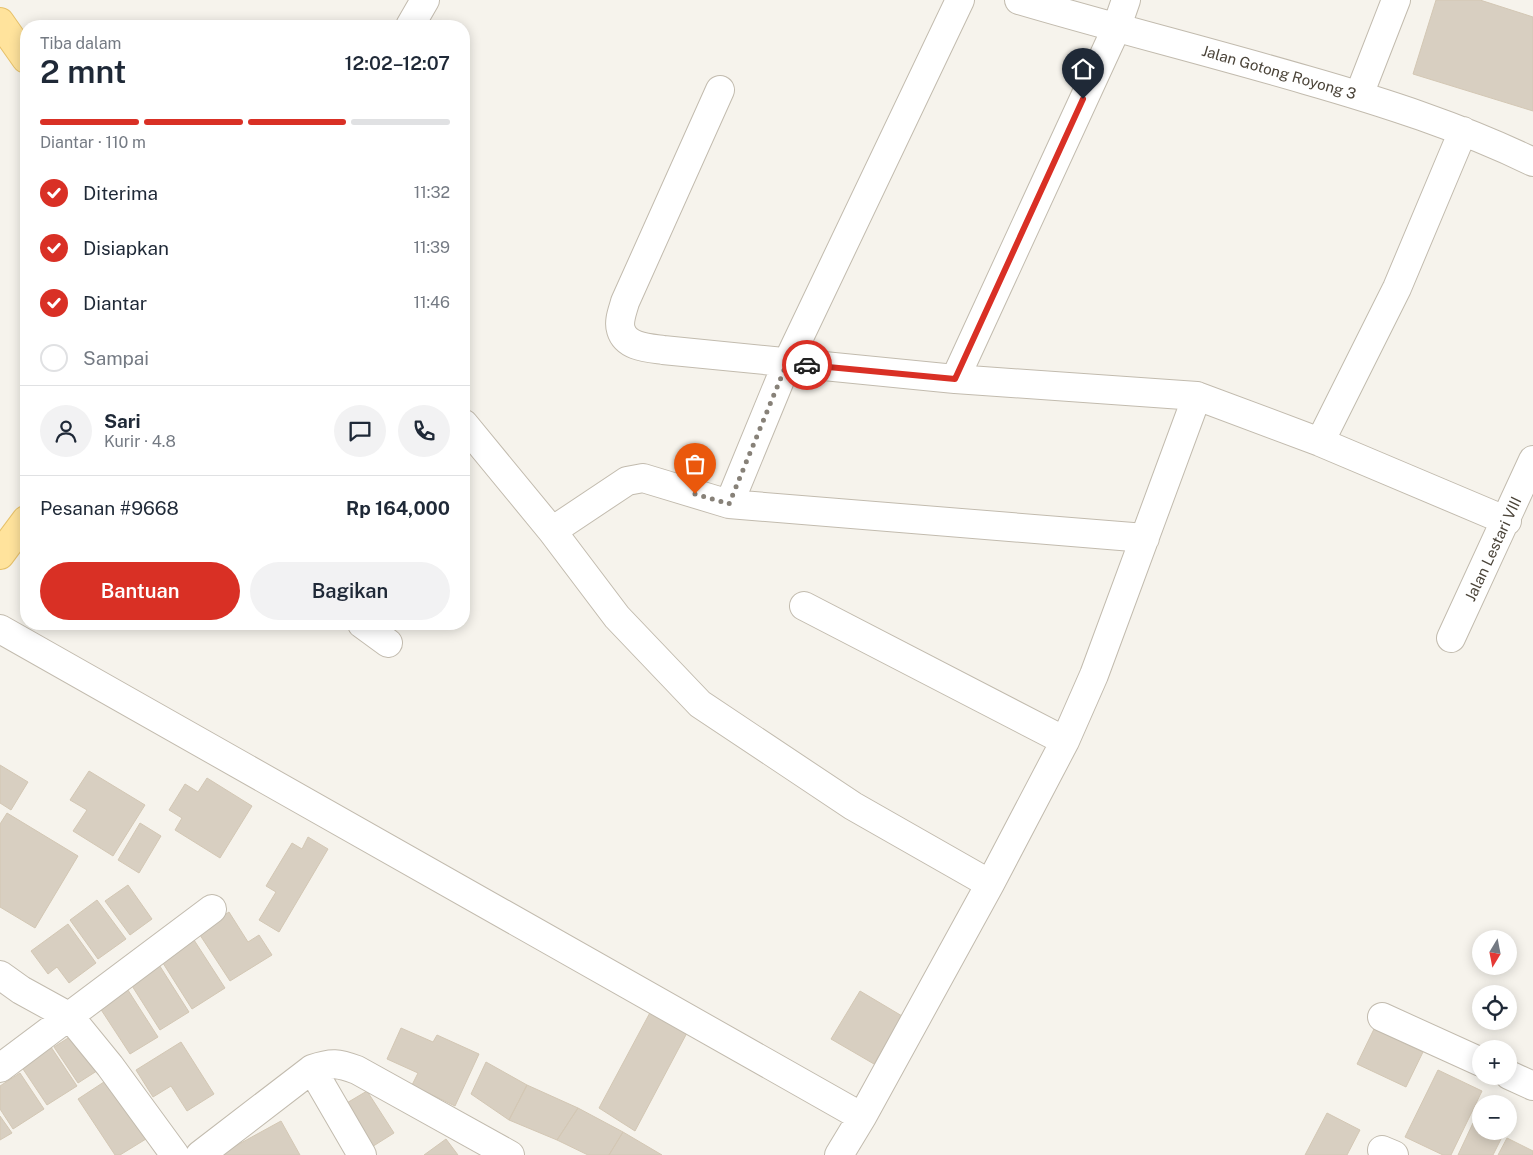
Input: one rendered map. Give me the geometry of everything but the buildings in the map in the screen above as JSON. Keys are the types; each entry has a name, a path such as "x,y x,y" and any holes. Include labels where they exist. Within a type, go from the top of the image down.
{"main road":[{"path":"0,22 20,50"},
{"path":"0,554 20,528"}],"street":[{"path":"413,20 425,0"},
{"path":"729,504 787,363 960,0"},
{"name":"Jalan Gotong Royong 3","path":"1019,0 1116,29 1204,50 1359,95 1463,131 1532,160"},
{"path":"955,379 1116,29 1126,0"},
{"path":"1359,95 1396,0"},
{"path":"720,90 625,302 620,321 621,330 626,339 637,346 955,379 1197,396 1320,442 1506,521"},
{"path":"1320,442 1397,288 1463,131"},
{"path":"840,1155 990,884 1065,741 1094,675 1197,396"},
{"path":"470,431 552,531 617,616 700,704 853,806 990,884"},
{"name":"Jalan Lestari VIII","path":"1451,638 1533,460"},
{"path":"552,531 627,481 643,478 729,504 1145,538"},
{"path":"804,606 1065,741"},
{"path":"0,629 862,1117"},
{"path":"370,630 388,643"},
{"path":"0,1068 212,909"},
{"path":"0,975 21,990 70,1017 110,1066 175,1155"},
{"path":"1382,1017 1472,1058"},
{"path":"200,1155 312,1069 337,1063 357,1070 510,1155"},
{"path":"312,1069 362,1155"},
{"path":"1517,1079 1533,1086"}],"way so far":[{"path":"695,494 729,504 787,363 807,365"}],"route":[{"path":"807,365 955,379 1083,99"}]}
